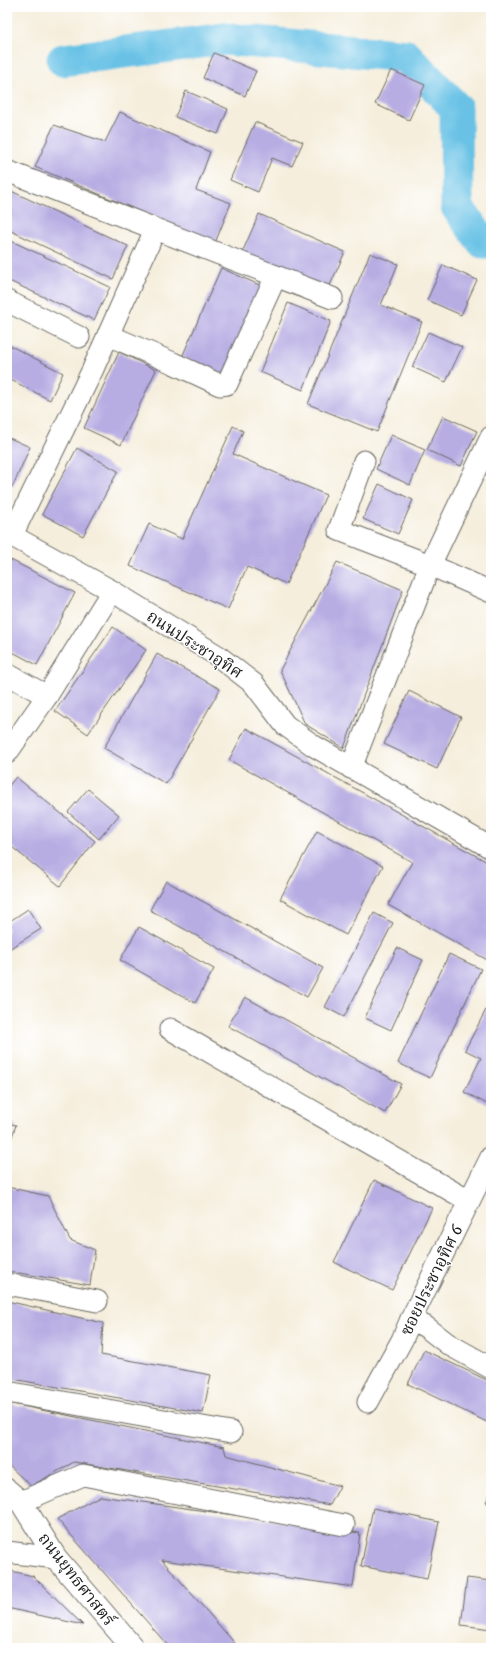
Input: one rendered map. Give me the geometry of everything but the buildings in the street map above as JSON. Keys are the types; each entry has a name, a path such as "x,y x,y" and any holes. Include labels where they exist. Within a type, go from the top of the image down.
{"street":[{"path":"7,171 332,298"},
{"path":"9,534 92,371 155,230"},
{"path":"108,335 173,362 220,385 226,384 230,380 276,276"},
{"path":"7,301 79,337"},
{"path":"351,768 430,566 491,437"},
{"path":"364,461 339,530 491,592"},
{"name":"ถนนประชาอุทิศ","path":"9,534 112,591 218,656 254,684 285,725 314,746 491,848"},
{"path":"7,753 47,696 112,591"},
{"path":"7,674 47,696"},
{"path":"170,1029 469,1201"},
{"name":"ซอยประชาอุทิศ 6","path":"368,1402 402,1340 469,1201 486,1179 491,1157"},
{"path":"7,1284 97,1301"},
{"path":"411,1319 426,1327 448,1344 491,1368"},
{"path":"7,1392 231,1432"},
{"path":"14,1496 83,1476 344,1525"},
{"name":"ถนนยุทธศาสตร์","path":"14,1496 56,1558 133,1648"},
{"path":"7,1552 56,1558"}],"waterway":[{"path":"63,60 224,39 406,56 456,108 457,207 483,242 491,242"}]}
